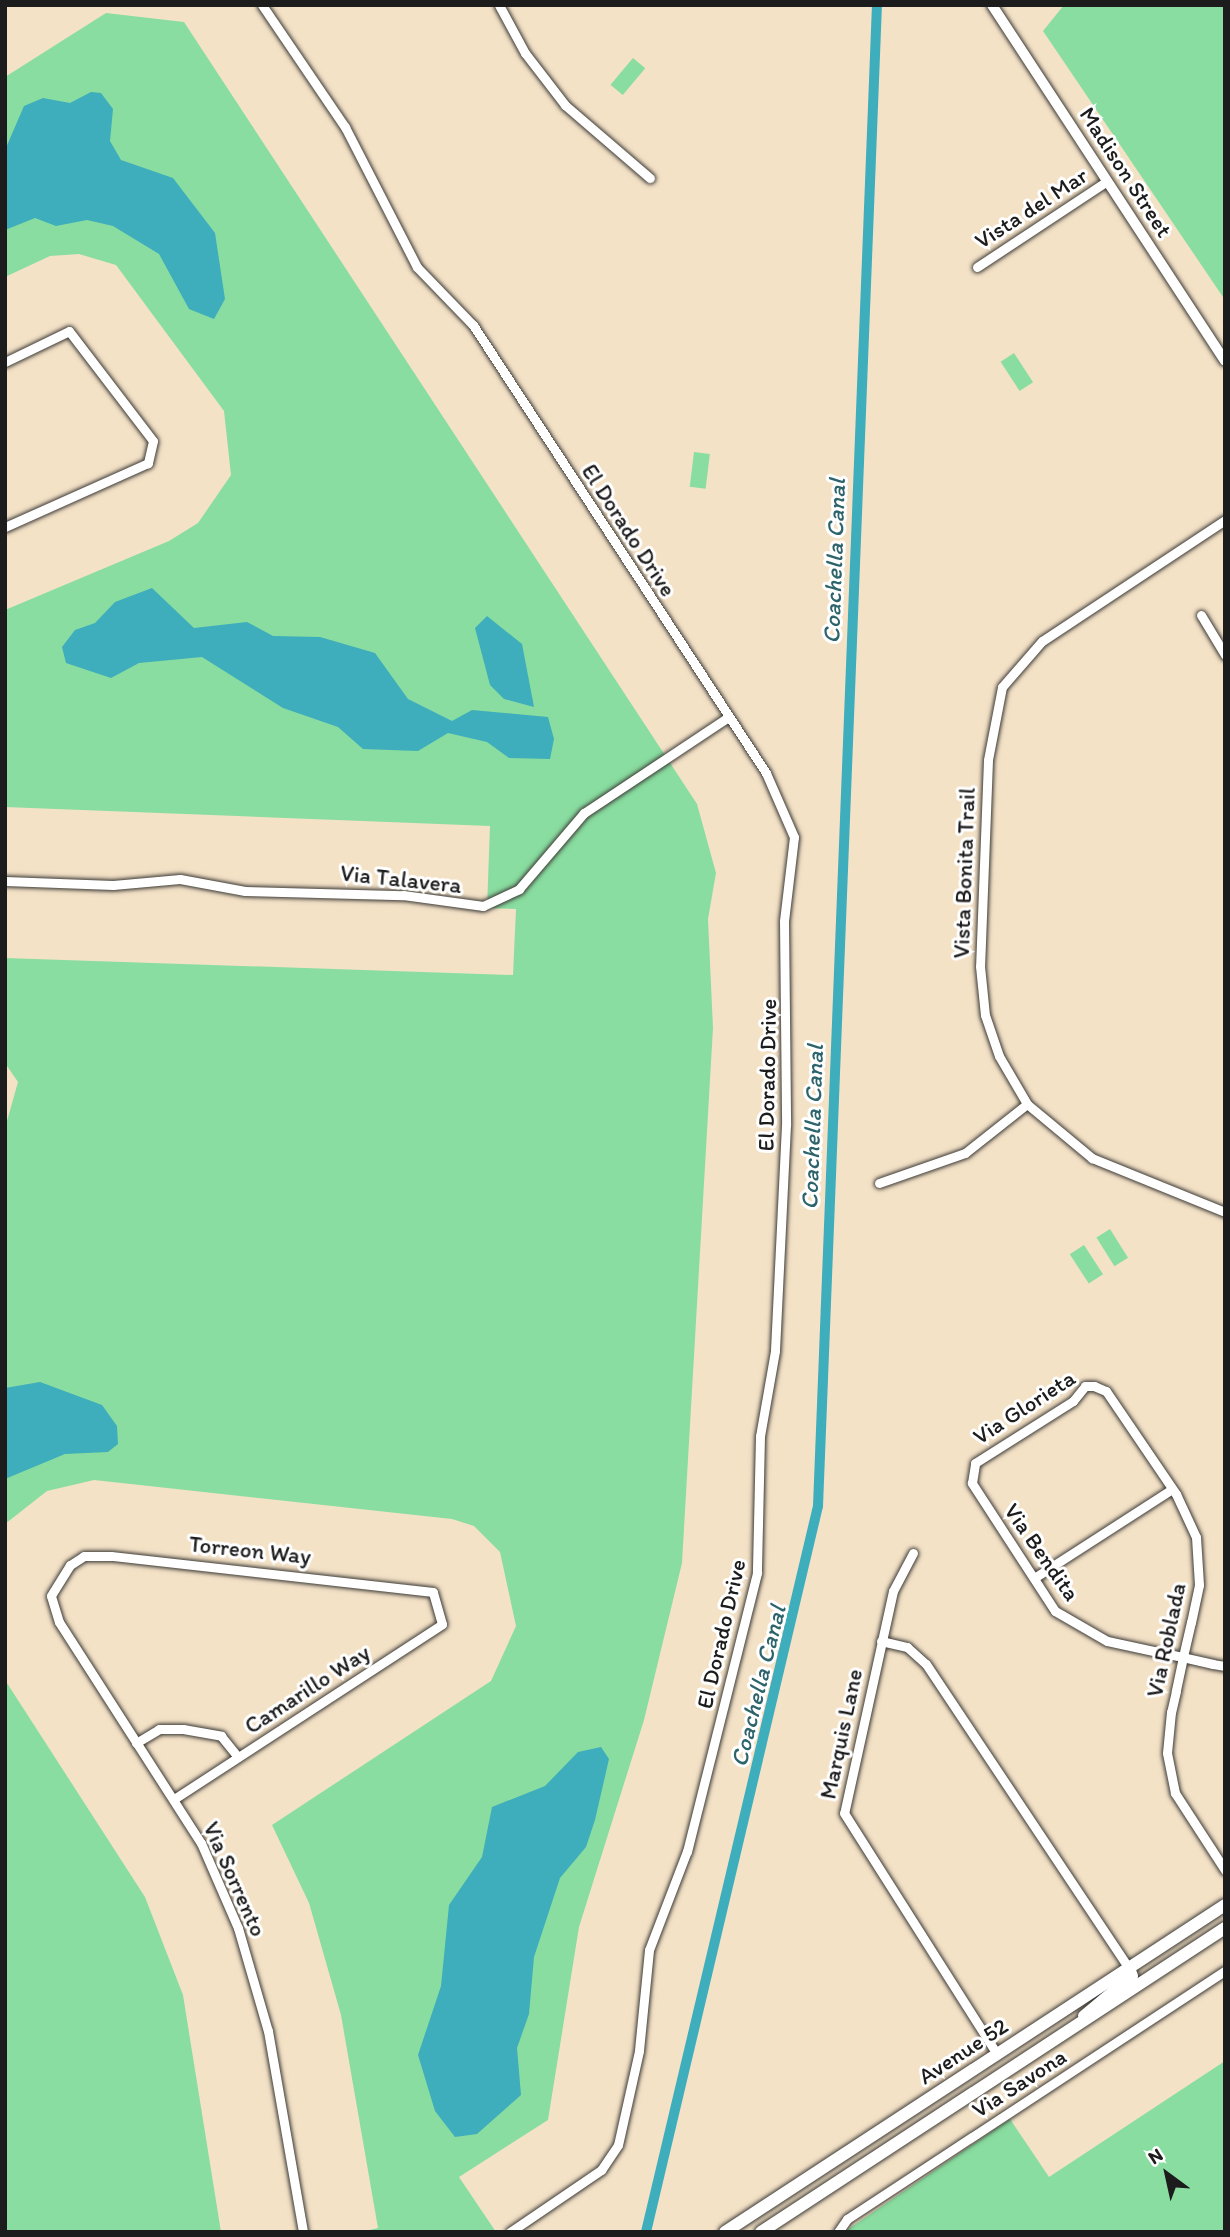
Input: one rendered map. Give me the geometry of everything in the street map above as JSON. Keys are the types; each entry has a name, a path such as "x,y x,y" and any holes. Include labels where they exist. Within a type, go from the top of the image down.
{"main road":[{"name":"Avenue 52","path":"725,2232 1225,1905"},
{"name":"Avenue 52","path":"761,2232 1225,1928"},
{"path":"1077,2025 1097,2000 1132,1976 1129,1968"},
{"path":"786,2215 841,2167 838,2158"},
{"path":"741,2232 797,2185"}],"street":[{"name":"El Dorado Drive","path":"262,5 345,127 417,267 473,325 766,774 794,837 784,921 789,977 776,1338 760,1436 757,1573 687,1851 649,1950 639,2051 618,2145 601,2170 510,2232"},
{"path":"499,5 524,53 565,105 650,178"},
{"name":"Madison Street","path":"992,5 1225,361"},
{"name":"Vista del Mar","path":"977,267 1107,181"},
{"path":"5,362 69,331 153,441 148,463 5,527"},
{"name":"Vista Bonita Trail","path":"1225,520 1042,641 1002,687 992,716 980,966 989,1025 1027,1104 1092,1158 1225,1212"},
{"path":"1201,615 1225,655"},
{"name":"Via Talavera","path":"5,881 113,885 180,879 245,891 403,895 483,906 519,888 584,813 727,718"},
{"path":"879,1183 965,1153 1027,1104"},
{"name":"Via Glorieta","path":"972,1468 1085,1386 1101,1387"},
{"name":"Via Roblada","path":"1101,1387 1190,1519 1199,1558 1167,1754 1175,1793 1225,1870"},
{"name":"Via Bendita","path":"972,1468 972,1483 1055,1611 1078,1629 1225,1666"},
{"path":"1034,1578 1172,1489"},
{"name":"Marquis Lane","path":"914,1553 893,1591 844,1813 997,2054"},
{"name":"Torreon Way","path":"58,1577 84,1556 111,1556 420,1587 439,1602"},
{"name":"Via Sorrento","path":"58,1577 51,1596 59,1622 201,1843 255,1978 303,2232"},
{"name":"Camarillo Way","path":"174,1799 442,1624 439,1602"},
{"path":"881,1642 907,1647 926,1664 1129,1968"},
{"path":"136,1743 159,1729 183,1729 221,1735 238,1757"},
{"name":"Via Savona","path":"838,2232 848,2220 1225,1971"}],"green space":[{"path":"1064,5 1225,5 1225,300 1043,31"},
{"path":"106,13 184,22 697,804 716,873 708,919 713,1028 682,1563 644,1720 579,1927 548,2120 459,2177 496,2232 361,2232 378,2228 341,2015 309,1903 272,1825 491,1681 516,1626 500,1552 474,1526 452,1519 94,1480 47,1491 5,1524 5,1128 18,1082 5,1063 5,958 513,975 516,909 487,908 490,826 5,807 5,610 169,541 198,523 231,475 224,411 116,265 79,254 50,256 5,277 5,77"},
{"path":"633,58 645,68 623,95 611,85"},
{"path":"1014,353 1033,382 1020,391 1001,362"},
{"path":"694,452 710,454 706,489 690,487"},
{"path":"1110,1229 1128,1258 1114,1266 1096,1237"},
{"path":"1084,1245 1103,1274 1089,1284 1070,1254"},
{"path":"5,1680 145,1897 183,1995 221,2232 5,2232"},
{"path":"1225,2061 1225,2232 844,2232 1010,2119 1049,2177"}],"water":[{"path":"91,92 101,93 113,109 110,141 121,160 173,178 215,233 225,299 214,319 189,309 159,254 113,226 87,220 56,226 35,218 5,230 5,150 24,106 43,98 70,103"},
{"path":"152,588 194,628 247,622 273,636 320,637 375,653 408,699 452,721 472,710 548,717 554,739 550,759 509,758 487,742 448,733 418,751 363,749 338,727 283,708 202,657 139,663 111,678 66,663 62,647 75,630 95,623 115,602"},
{"path":"487,616 522,644 534,707 504,699 490,685 475,628"},
{"path":"40,1382 102,1405 117,1426 118,1444 108,1452 65,1454 5,1479 5,1388"},
{"path":"601,1747 609,1759 595,1820 586,1847 560,1878 534,1957 529,2014 517,2048 521,2095 477,2134 455,2137 435,2111 418,2055 441,1986 449,1905 482,1857 492,1807 545,1786 578,1752"}],"waterway":[{"name":"Coachella Canal","path":"646,2232 818,1506 877,5"}]}
